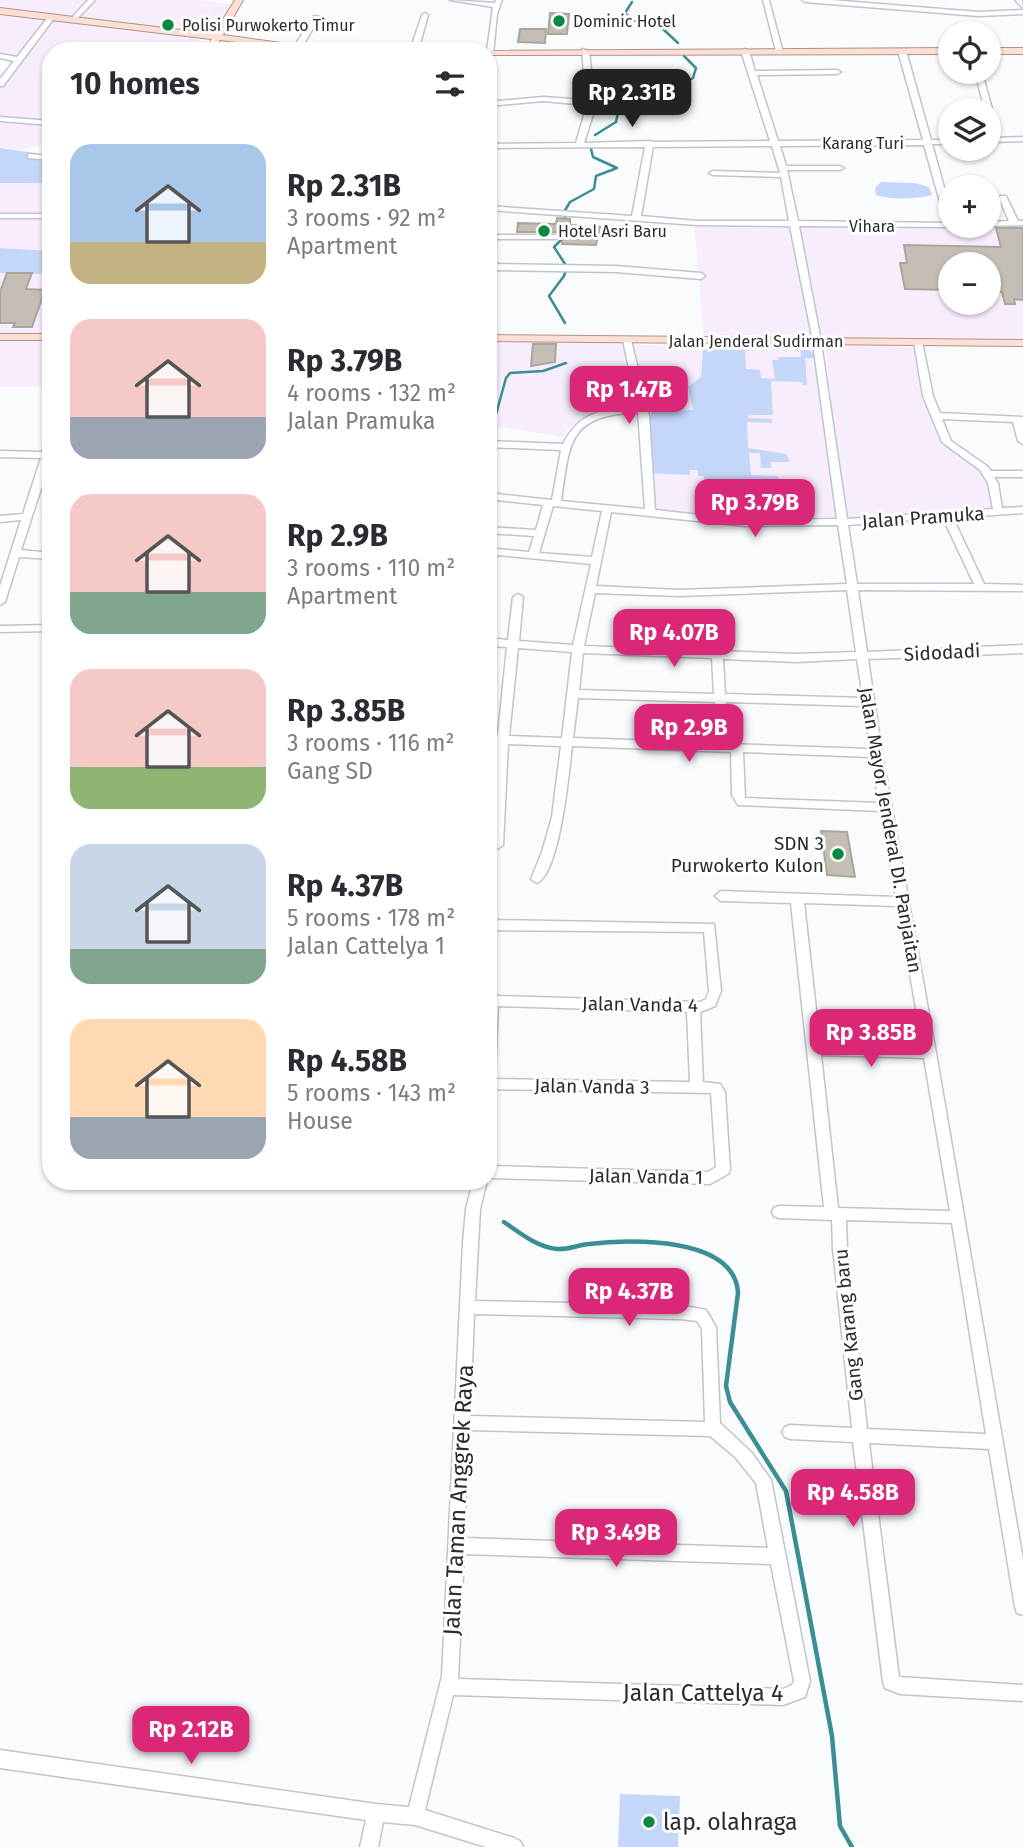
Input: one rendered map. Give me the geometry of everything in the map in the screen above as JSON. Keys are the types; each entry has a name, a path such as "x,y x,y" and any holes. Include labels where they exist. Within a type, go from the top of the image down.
{"main road":[{"path":"216,39 239,0"},
{"path":"0,11 243,42"},
{"path":"497,52 938,51"},
{"path":"1001,51 1023,51"},
{"path":"0,337 42,337"},
{"name":"Jalan Jenderal Sudirman","path":"497,338 1023,343"}],"street":[{"path":"73,20 92,0"},
{"path":"453,0 498,2 491,42"},
{"path":"766,0 780,51"},
{"path":"808,0 1002,13 1023,12"},
{"path":"1018,0 1023,6"},
{"path":"995,4 1002,13"},
{"path":"417,42 425,15"},
{"path":"0,72 15,62 51,17"},
{"path":"301,42 316,17"},
{"path":"580,144 591,103 585,51"},
{"name":"Jalan Mayor Jenderal DI. Panjaitan","path":"746,51 751,73 776,142 817,342 876,753 930,1054 1023,1607"},
{"path":"902,51 938,175"},
{"path":"0,57 15,62"},
{"path":"0,84 13,69 15,62"},
{"path":"751,73 837,72"},
{"path":"497,103 543,99 591,103"},
{"path":"0,119 42,122"},
{"path":"1001,140 1023,139"},
{"name":"Karang Turi","path":"497,146 938,143"},
{"path":"636,219 650,144"},
{"path":"31,156 42,157"},
{"path":"713,173 840,168"},
{"path":"1003,198 1019,224"},
{"path":"497,209 563,213"},
{"name":"Vihara","path":"563,213 794,226 938,224"},
{"path":"0,216 42,216"},
{"path":"1001,224 1019,224"},
{"path":"497,237 556,237"},
{"path":"497,267 701,275"},
{"path":"627,340 642,409 650,513"},
{"path":"918,342 928,396 947,442 984,468 993,483 998,512"},
{"path":"534,553 552,502 564,447 578,425 590,416 606,412 642,409"},
{"path":"937,416 1020,420 1023,441"},
{"path":"497,444 564,447"},
{"path":"0,454 42,454"},
{"path":"0,602 42,470"},
{"path":"987,474 1023,474"},
{"name":"Jalan Pramuka","path":"497,497 744,523 841,522 1023,510"},
{"path":"537,879 558,817 578,649 607,509"},
{"path":"947,516 981,589"},
{"path":"0,519 25,517"},
{"path":"497,531 540,533"},
{"path":"497,551 596,561"},
{"path":"15,553 42,555"},
{"path":"590,589 679,593 851,587 1023,588"},
{"path":"497,845 503,739 518,597"},
{"path":"0,629 42,628"},
{"name":"Sidodadi","path":"497,643 578,649 796,658 1023,649"},
{"path":"717,655 720,699 738,795 742,802 885,807"},
{"path":"573,694 868,702"},
{"path":"497,739 876,753"},
{"path":"721,896 902,902"},
{"path":"797,899 813,1050 835,1215"},
{"name":"Jalan Vanda 4","path":"497,925 710,927 714,997 707,1005 693,1007 497,995"},
{"path":"693,1007 696,1088"},
{"path":"813,1050 930,1054"},
{"name":"Jalan Vanda 3","path":"497,1084 715,1088 718,1092"},
{"name":"Jalan Vanda 1","path":"497,1172 716,1176 723,1170 718,1092"},
{"name":"Jalan Taman Anggrek Raya","path":"415,1816 449,1687 467,1307 473,1209 478,1190"},
{"path":"779,1212 957,1217"},
{"name":"Gang Karang baru","path":"835,1215 891,1682 900,1686 1023,1693"},
{"path":"463,1423 718,1429 709,1327 701,1315 680,1312 467,1307"},
{"name":"Jalan Cattelya 4","path":"449,1687 783,1697 799,1690 802,1681 763,1480 746,1457 718,1429"},
{"path":"790,1432 995,1442"},
{"path":"455,1546 778,1556"},
{"path":"0,1759 376,1813 415,1816 514,1847"},
{"path":"369,1847 376,1813"}],"shaded area":[{"path":"0,0 197,0 239,5 219,37 73,21 198,39 201,42 42,42 42,145 20,150 0,148 0,83 55,20 51,17 18,59 0,56"},
{"path":"0,148 35,153 42,158 42,183 0,183"},
{"path":"881,182 914,183 929,187 932,195 889,198 876,195 875,188"},
{"path":"0,183 42,183 42,250 0,248"},
{"path":"694,223 798,228 802,244 799,228 938,225 938,238 1001,238 1001,223 1023,223 1023,341 704,339"},
{"path":"0,248 42,250 42,274 0,273"},
{"path":"0,252 42,257 42,387 0,387"},
{"path":"497,338 626,338 627,345 814,345 841,520 706,518 650,514 642,409 591,413 568,428 564,437 497,426"},
{"path":"825,345 918,347 947,442 984,468 997,511 844,521"},
{"path":"800,347 810,350 816,358 805,358 807,385 802,385 803,382 771,381 773,415 748,415 748,418 772,419 772,423 747,422 748,448 786,454 790,462 771,462 771,468 761,468 760,453 749,453 751,475 778,476 779,480 764,483 765,487 751,485 751,482 704,481 704,476 698,476 698,470 690,470 690,475 648,473 644,416 651,416 651,412 693,410 688,387 701,377 703,348 745,348 746,369 760,370 761,378 775,379 772,360 778,360 778,357 801,357"},
{"name":"lap. olahraga","path":"620,1794 680,1796 678,1847 618,1847"}],"building":[{"path":"550,13 569,14 567,34 548,34"},
{"path":"520,29 546,29 545,43 518,42"},
{"name":"Hotel Asri Baru","path":"557,218 570,219 570,225 600,227 596,245 562,244 563,236 556,232 517,232 518,223 556,224"},
{"path":"1001,228 1023,228 1023,300 1014,299 1015,304 1005,304 1001,292 1001,252 938,252 938,290 905,289 900,263 907,263 904,245 1001,247 999,238 1001,238"},
{"path":"7,273 32,273 26,289 42,290 42,299 32,327 13,327 15,323 0,323 0,292"},
{"path":"533,344 556,344 555,362 531,366"},
{"path":"749,483 764,490 768,514 730,514 728,484"},
{"name":"SDN 3 Purwokerto Kulon","path":"821,831 847,832 855,877 827,875"}],"waterway":[{"path":"632,2 625,13 632,20 663,29 678,43"},
{"path":"595,135 616,122 620,104 672,95 693,78 696,68 684,56"},
{"path":"566,221 564,212 570,202 594,189 596,176 617,168 593,157 591,149"},
{"path":"564,237 554,247 567,267 564,276 549,296 565,323"},
{"path":"497,411 506,378 510,373 543,371 566,363"},
{"path":"504,1222 536,1242 557,1249 607,1242 677,1245 700,1251 719,1261 732,1274 738,1293 726,1386 730,1402 786,1491 832,1736 840,1826 852,1847"}],"place":[{"name":"Dominic Hotel","path":"559,21"},
{"name":"Polisi Purwokerto Timur","path":"168,25"},
{"name":"Hotel Asri Baru","path":"544,231"},
{"name":"SDN 3 Purwokerto Kulon","path":"838,854"},
{"name":"lap. olahraga","path":"649,1822"}]}
